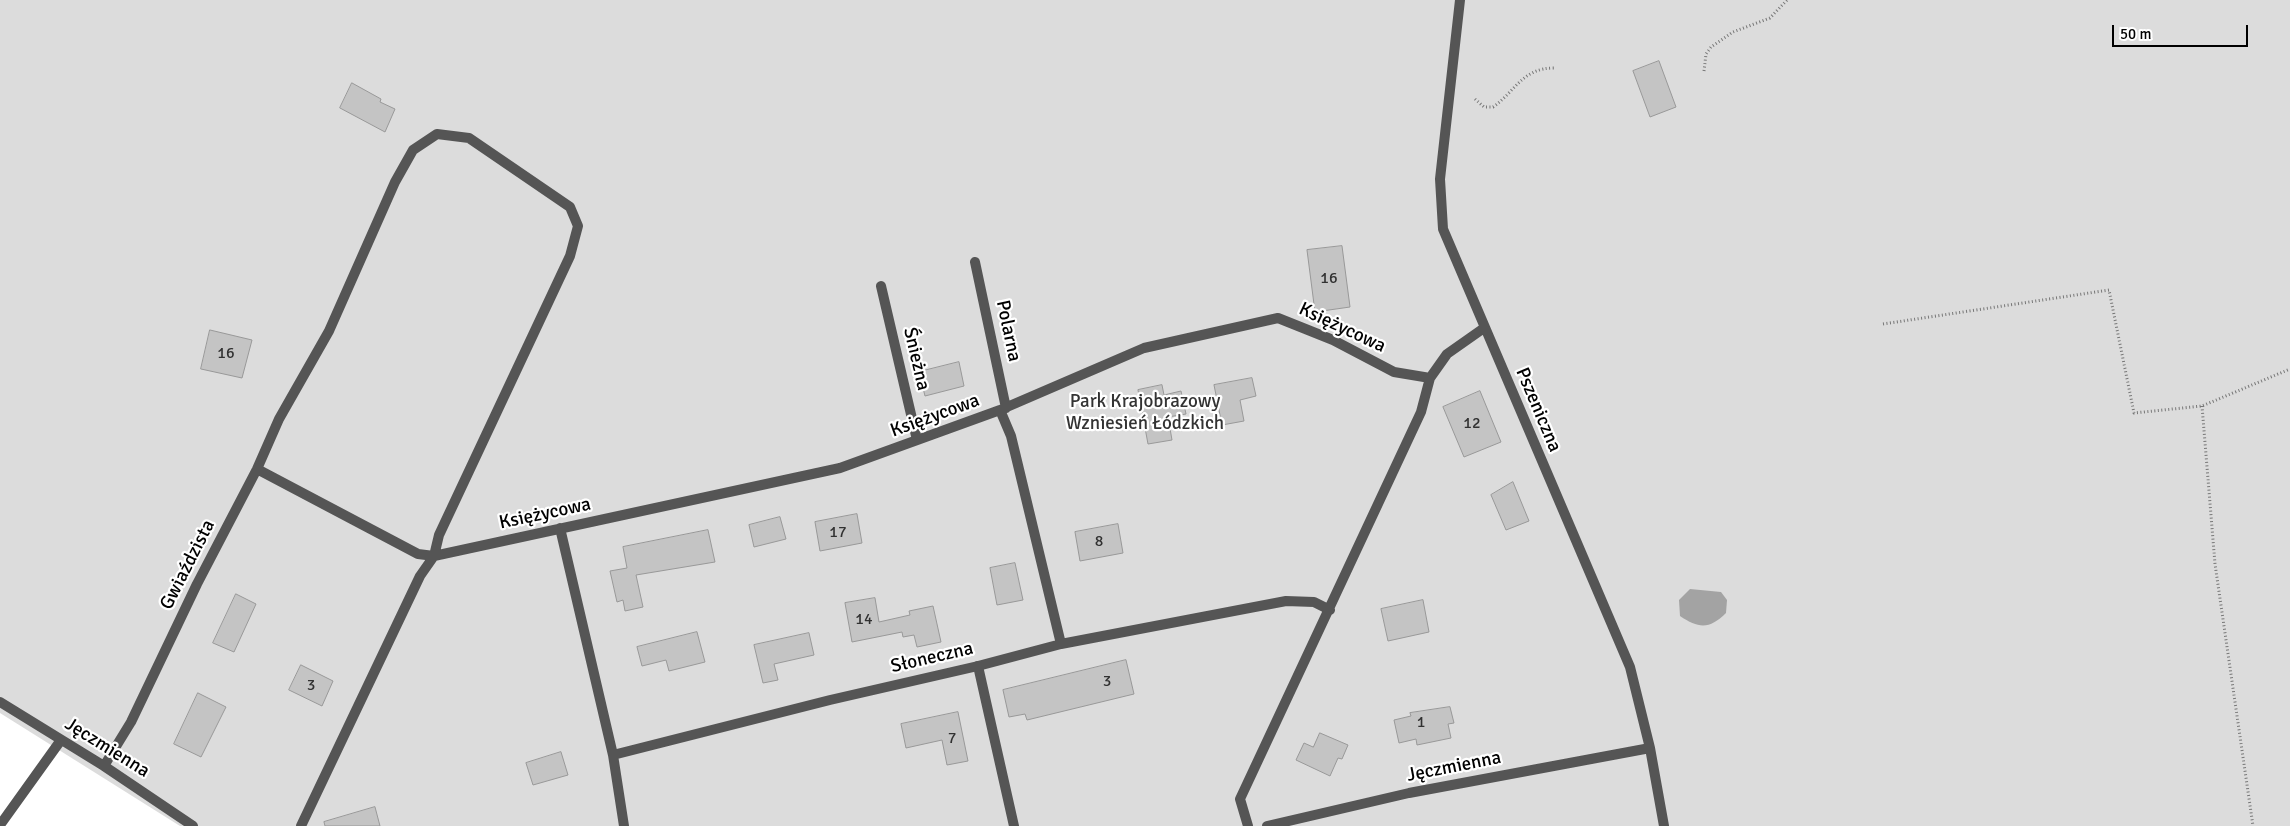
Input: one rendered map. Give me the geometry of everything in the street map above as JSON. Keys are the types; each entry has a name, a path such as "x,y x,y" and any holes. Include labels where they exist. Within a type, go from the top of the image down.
{"street":[{"name":"Pszeniczna","path":"1460,0 1440,180 1443,229 1630,667 1650,748 1664,826"},
{"name":"Gwiaździsta","path":"104,766 132,722 197,584 257,469 279,419 329,332 395,182 413,150 437,134 470,138 570,207 578,226 570,256 439,535 434,556"},
{"name":"Polarna","path":"975,262 1003,409 1061,644"},
{"name":"Śnieżna","path":"881,286 917,440"},
{"name":"Księżycowa","path":"434,556 840,468 1003,409 1144,348 1278,318 1333,340 1394,372 1430,378"},
{"path":"1248,826 1240,800 1421,412 1430,378 1447,354 1484,328"},
{"path":"257,469 418,554 434,556 420,576 301,826"},
{"path":"560,528 613,755 624,826"},
{"name":"Słoneczna","path":"613,755 1061,644 1286,601 1314,602 1330,610"},
{"path":"978,666 1014,826"},
{"name":"Jęczmienna","path":"0,702 104,766 193,826"},
{"path":"0,825 61,740"},
{"name":"Jęczmienna","path":"1267,826 1409,793 1650,748"}],"path":[{"path":"1704,71 1706,54 1711,47 1733,32 1770,18 1787,0"},
{"path":"1475,99 1484,108 1494,107 1525,77 1538,70 1554,68"},
{"path":"1883,324 2109,290 2134,413 2202,406 2290,369"},
{"path":"2202,406 2215,564 2253,826"}],"green space":[{"name":"Park Krajobrazowy Wzniesień Łódzkich","path":"0,0 2290,0 2290,826 180,826 0,713"}],"shaded area":[{"path":"1690,589 1721,592 1727,600 1726,613 1715,622 1704,625 1693,623 1680,616 1679,600"}],"building":[{"path":"1659,61 1676,107 1650,117 1633,71"},
{"path":"352,83 381,99 380,102 395,109 385,132 340,108"},
{"path":"1342,246 1350,307 1315,312 1307,250"},
{"path":"210,330 252,340 242,378 201,369"},
{"path":"959,362 964,386 925,396 919,372"},
{"path":"1252,378 1256,396 1240,400 1244,421 1222,425 1214,385"},
{"path":"1162,385 1164,395 1181,391 1186,414 1168,417 1172,440 1148,444 1138,390"},
{"path":"1480,391 1501,442 1464,457 1443,407"},
{"path":"1513,482 1529,521 1506,530 1491,495"},
{"path":"857,514 862,543 820,551 815,522"},
{"path":"780,517 786,539 754,547 749,525"},
{"path":"1118,524 1123,553 1080,561 1075,532"},
{"path":"708,530 715,562 636,575 643,607 625,611 623,600 617,602 610,571 627,568 623,547"},
{"path":"1015,563 1023,600 997,605 990,568"},
{"path":"236,594 256,604 234,652 213,643"},
{"path":"875,598 879,622 910,615 909,611 933,606 941,642 917,647 914,635 903,637 902,632 852,642 845,603"},
{"path":"1423,600 1429,632 1388,641 1381,609"},
{"path":"697,632 705,662 669,671 666,660 642,666 637,647"},
{"path":"809,633 814,655 774,664 778,680 763,683 754,645"},
{"path":"1126,660 1134,694 1027,720 1025,714 1009,717 1003,690"},
{"path":"301,665 333,681 322,706 289,690"},
{"path":"198,693 226,707 201,757 174,744"},
{"path":"1450,707 1454,723 1448,724 1451,738 1417,745 1416,739 1399,743 1394,720 1411,716 1410,713"},
{"path":"958,712 968,761 947,765 942,740 906,748 901,724"},
{"path":"1320,733 1348,745 1342,759 1338,758 1330,776 1296,760 1304,743 1313,747"},
{"path":"561,752 568,775 533,785 526,763"},
{"path":"375,807 380,826 325,826 324,822"}]}
